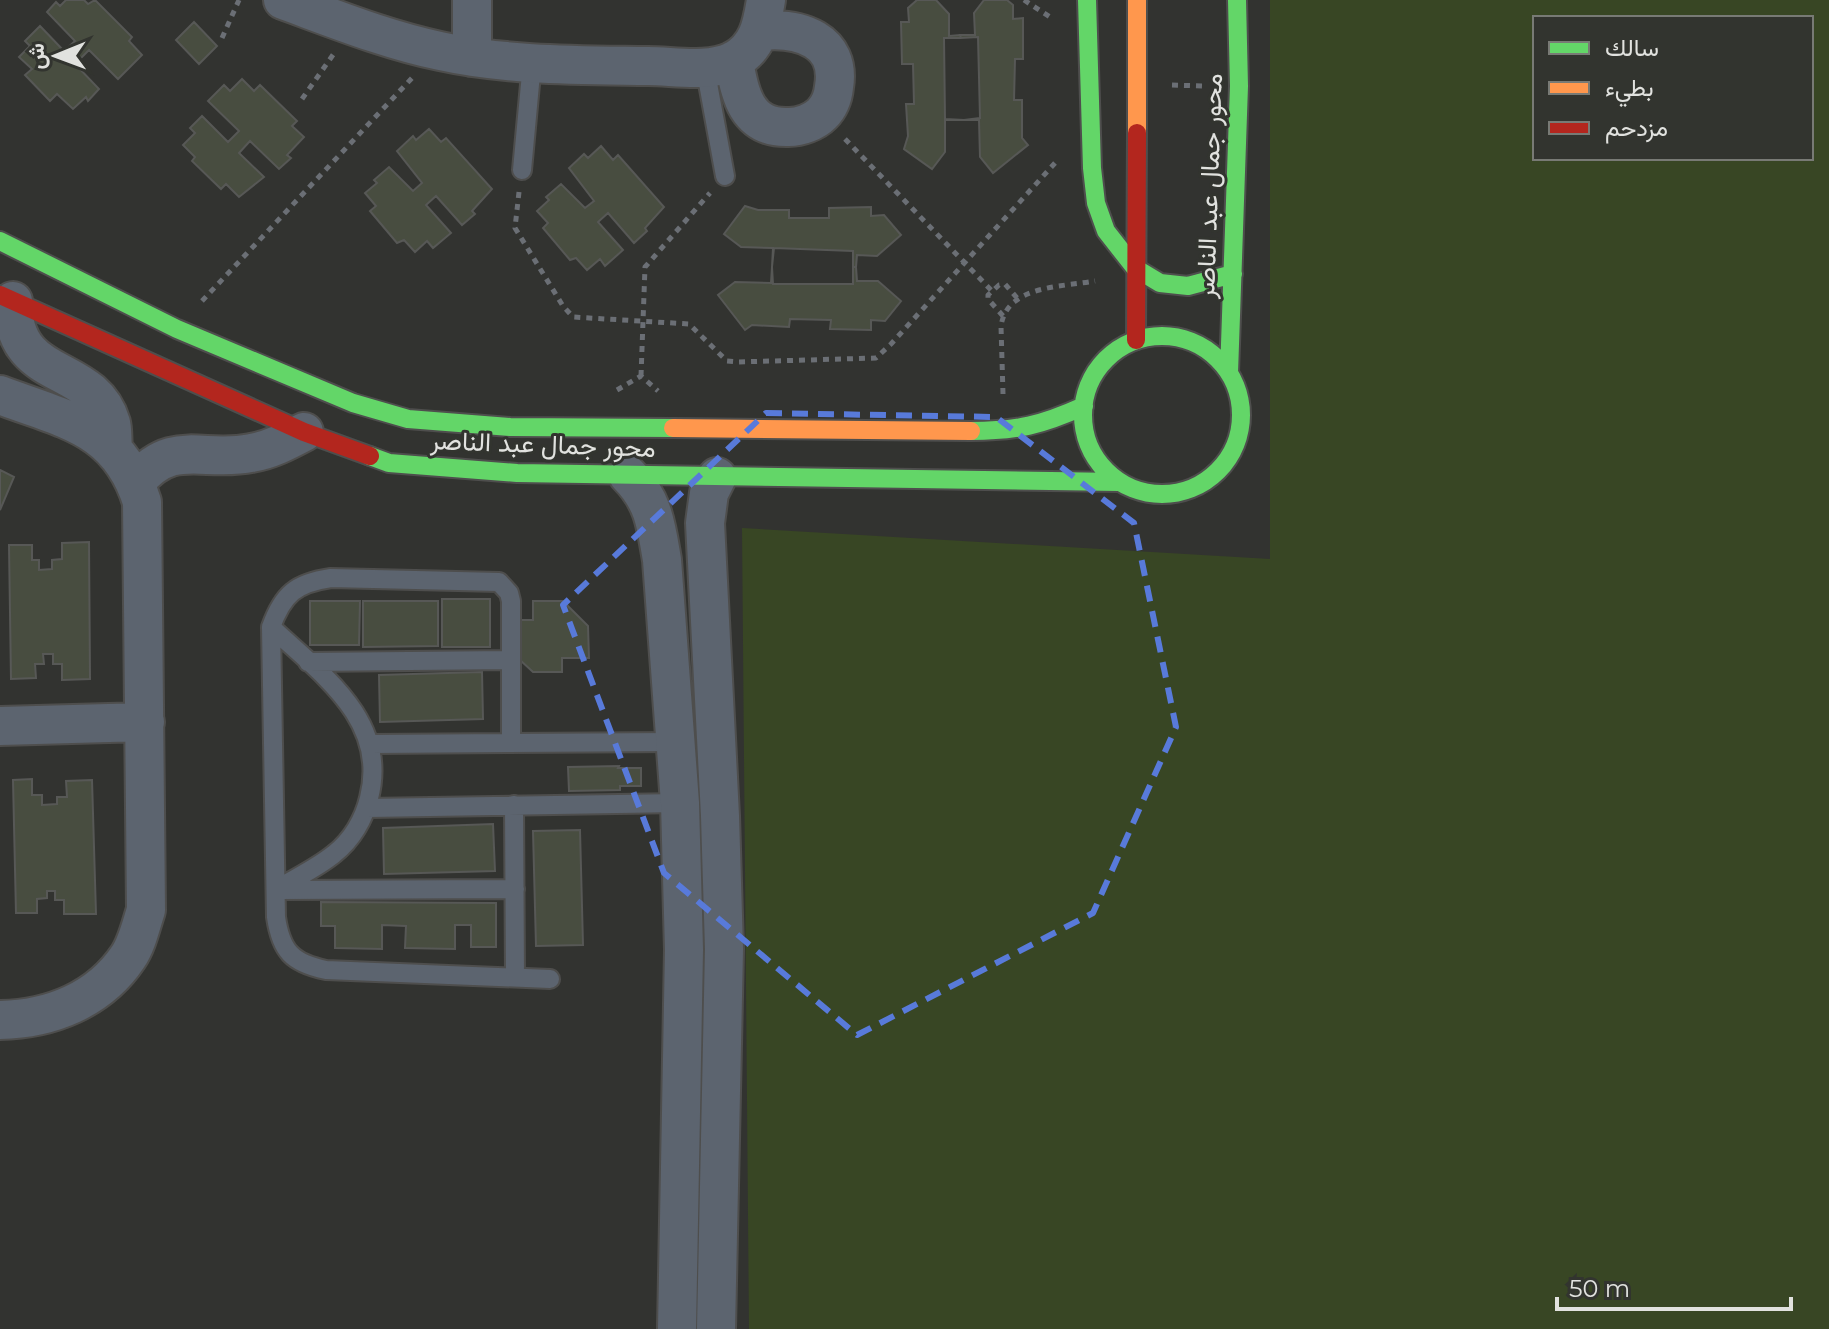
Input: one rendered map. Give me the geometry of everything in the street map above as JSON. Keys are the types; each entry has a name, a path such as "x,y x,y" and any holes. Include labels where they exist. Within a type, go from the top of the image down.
{"street":[{"path":"283,0 355,26 455,54 532,63 720,64 750,47 764,15 781,29 803,33 822,44 834,62 832,99 821,115 807,124 792,128 774,127 758,121 720,64"},
{"path":"455,54 472,0"},
{"path":"1087,0 1091,176 1099,216 1113,244 1137,273 1160,284 1184,287 1209,284 1233,274"},
{"path":"1136,340 1137,0"},
{"name":"محور جمال عبد الناصر","path":"1229,373 1239,86 1237,0"},
{"name":"محور جمال عبد الناصر","path":"0,241 177,329 353,403 408,419 510,427 1003,431 1045,424 1084,406"},
{"path":"6,298 20,342 34,358 87,388 103,404 112,425 113,448"},
{"name":"محور جمال عبد الناصر","path":"6,298 304,432 389,463 517,473 1119,482"},
{"path":"1154,336 1189,340 1205,348 1229,373 1241,407 1240,425 1236,442 1217,472 1204,483 1188,491 1152,494 1119,482 1105,471 1087,441 1083,424 1087,389 1107,358 1136,340 1154,336"},
{"path":"0,395 84,427 113,448 136,482 142,502 146,910 129,956 97,991 54,1014 0,1020"},
{"path":"136,482 150,465 169,456 250,454 277,446 304,432"},
{"path":"628,475 645,492 656,521 662,560 680,803 684,950 677,1329"},
{"path":"716,1329 724,949 705,523 709,493 717,477"},
{"path":"0,726 145,722"}],"lane":[{"path":"522,170 532,63"},
{"path":"720,64 725,176"},
{"path":"511,743 511,601 505,587 491,580 331,578 310,581 291,591 278,607 271,627 276,890 279,937 290,955 306,966 326,970 550,979"},
{"path":"271,627 349,701 362,722 370,744 372,787 359,825 334,854 276,890"},
{"path":"308,662 511,660"},
{"path":"370,744 676,742"},
{"path":"367,808 680,803"},
{"path":"514,805 515,977"},
{"path":"276,890 515,889"}],"path":[{"path":"222,38 239,0"},
{"path":"302,99 355,26"},
{"path":"177,329 455,54"},
{"path":"1137,85 1239,86"},
{"path":"821,115 992,291"},
{"path":"522,170 515,228 573,317 689,324 727,361 876,358 1091,124"},
{"path":"641,376 645,267 725,176"},
{"path":"1003,431 1003,316 1017,298 1137,273"},
{"path":"1003,316 987,297 999,285 1005,284 1017,298"}],"highlighted area":[{"path":"766,413 996,417 1134,523 1176,727 1093,913 857,1035 664,873 563,605"}],"green space":[{"path":"1270,0 1829,0 1829,1329 749,1329 742,528 1270,559"}],"building":[{"path":"66,0 84,0 88,4 95,0 132,37 129,41 142,55 118,79 89,50 75,64 99,89 88,101 86,97 73,109 57,94 50,101 25,75 32,69 19,57 30,46 25,41 40,26 64,51 75,41 47,12 56,2 60,6"},
{"path":"917,0 936,0 949,14 949,36 960,35 961,38 944,38 945,119 964,120 945,120 945,152 932,169 904,149 908,136 906,104 914,104 913,64 902,64 901,22 909,22 908,8"},
{"path":"984,0 1007,0 1013,5 1013,19 1023,18 1023,59 1015,59 1014,100 1022,100 1022,138 1028,145 993,173 980,157 979,120 964,120 980,118 978,37 961,38 960,35 975,35 974,13"},
{"path":"194,22 217,46 199,64 176,40"},
{"path":"242,79 254,91 260,85 297,121 292,126 304,137 287,155 291,158 279,169 250,141 239,153 264,177 239,197 226,184 221,189 192,161 195,157 183,145 195,133 190,128 202,116 228,142 239,131 208,101 224,85 230,91"},
{"path":"429,129 441,142 446,138 492,189 472,211 475,214 462,225 436,196 426,205 451,233 433,248 427,241 415,252 404,240 397,243 370,211 376,206 365,193 389,167 413,191 422,183 397,151 413,136 416,140"},
{"path":"601,146 613,160 618,155 664,207 634,243 608,213 598,222 623,250 605,266 600,259 587,270 576,258 570,260 543,228 548,223 537,211 549,200 546,197 561,184 585,208 594,201 569,168 584,154 588,158"},
{"path":"745,206 758,210 789,210 789,218 829,218 829,208 871,207 871,216 884,215 901,235 877,256 857,255 856,267 853,267 853,251 774,248 772,267 773,248 741,247 724,234"},
{"path":"772,267 773,284 853,284 853,267 856,267 857,281 878,281 901,301 885,321 871,320 871,330 830,329 831,320 790,319 789,327 752,325 745,330 718,295 735,282 771,283"},
{"path":"0,470 14,477 0,510"},
{"path":"89,542 90,679 62,680 62,664 53,664 53,654 43,654 44,664 35,664 36,678 11,679 9,545 32,545 32,560 39,560 39,570 52,569 52,560 62,559 62,543"},
{"path":"442,599 490,599 490,647 442,647"},
{"path":"310,601 360,601 359,645 310,645"},
{"path":"363,601 438,601 438,646 363,647"},
{"path":"533,601 563,601 588,626 589,658 562,658 562,672 533,672 519,659 519,620 533,620"},
{"path":"482,672 483,719 380,722 379,675"},
{"path":"568,767 641,768 641,786 620,786 620,790 569,791"},
{"path":"32,779 32,795 42,795 42,805 57,804 57,797 67,797 66,781 92,780 96,914 64,914 64,900 55,900 55,891 47,891 47,898 37,899 37,913 16,913 13,780"},
{"path":"493,824 495,871 384,874 383,828"},
{"path":"580,830 583,945 536,946 533,831"},
{"path":"321,902 496,903 496,947 471,947 471,925 455,925 455,949 405,948 406,926 382,925 382,949 335,948 335,926 321,926"}],"traffic: fast":[{"path":"1087,0 1092,168 1096,203 1106,231 1135,268 1160,283 1188,286 1233,274"},
{"path":"1229,373 1239,86 1237,0"},
{"path":"0,241 177,329 353,403 408,419 510,427 673,428"},
{"path":"1162,336 1192,342 1218,359 1235,385 1241,415 1235,445 1218,471 1192,488 1162,494 1132,488 1106,471 1089,445 1083,415 1089,385 1106,359 1132,342 1162,336"},
{"path":"971,431 1029,426 1084,406"},
{"path":"370,456 389,463 517,473 1119,482"}],"traffic: slow":[{"path":"1137,0 1137,133"},
{"path":"673,428 971,431"}],"traffic: jam":[{"path":"1136,340 1137,133"},
{"path":"0,295 304,432 370,456"}]}
